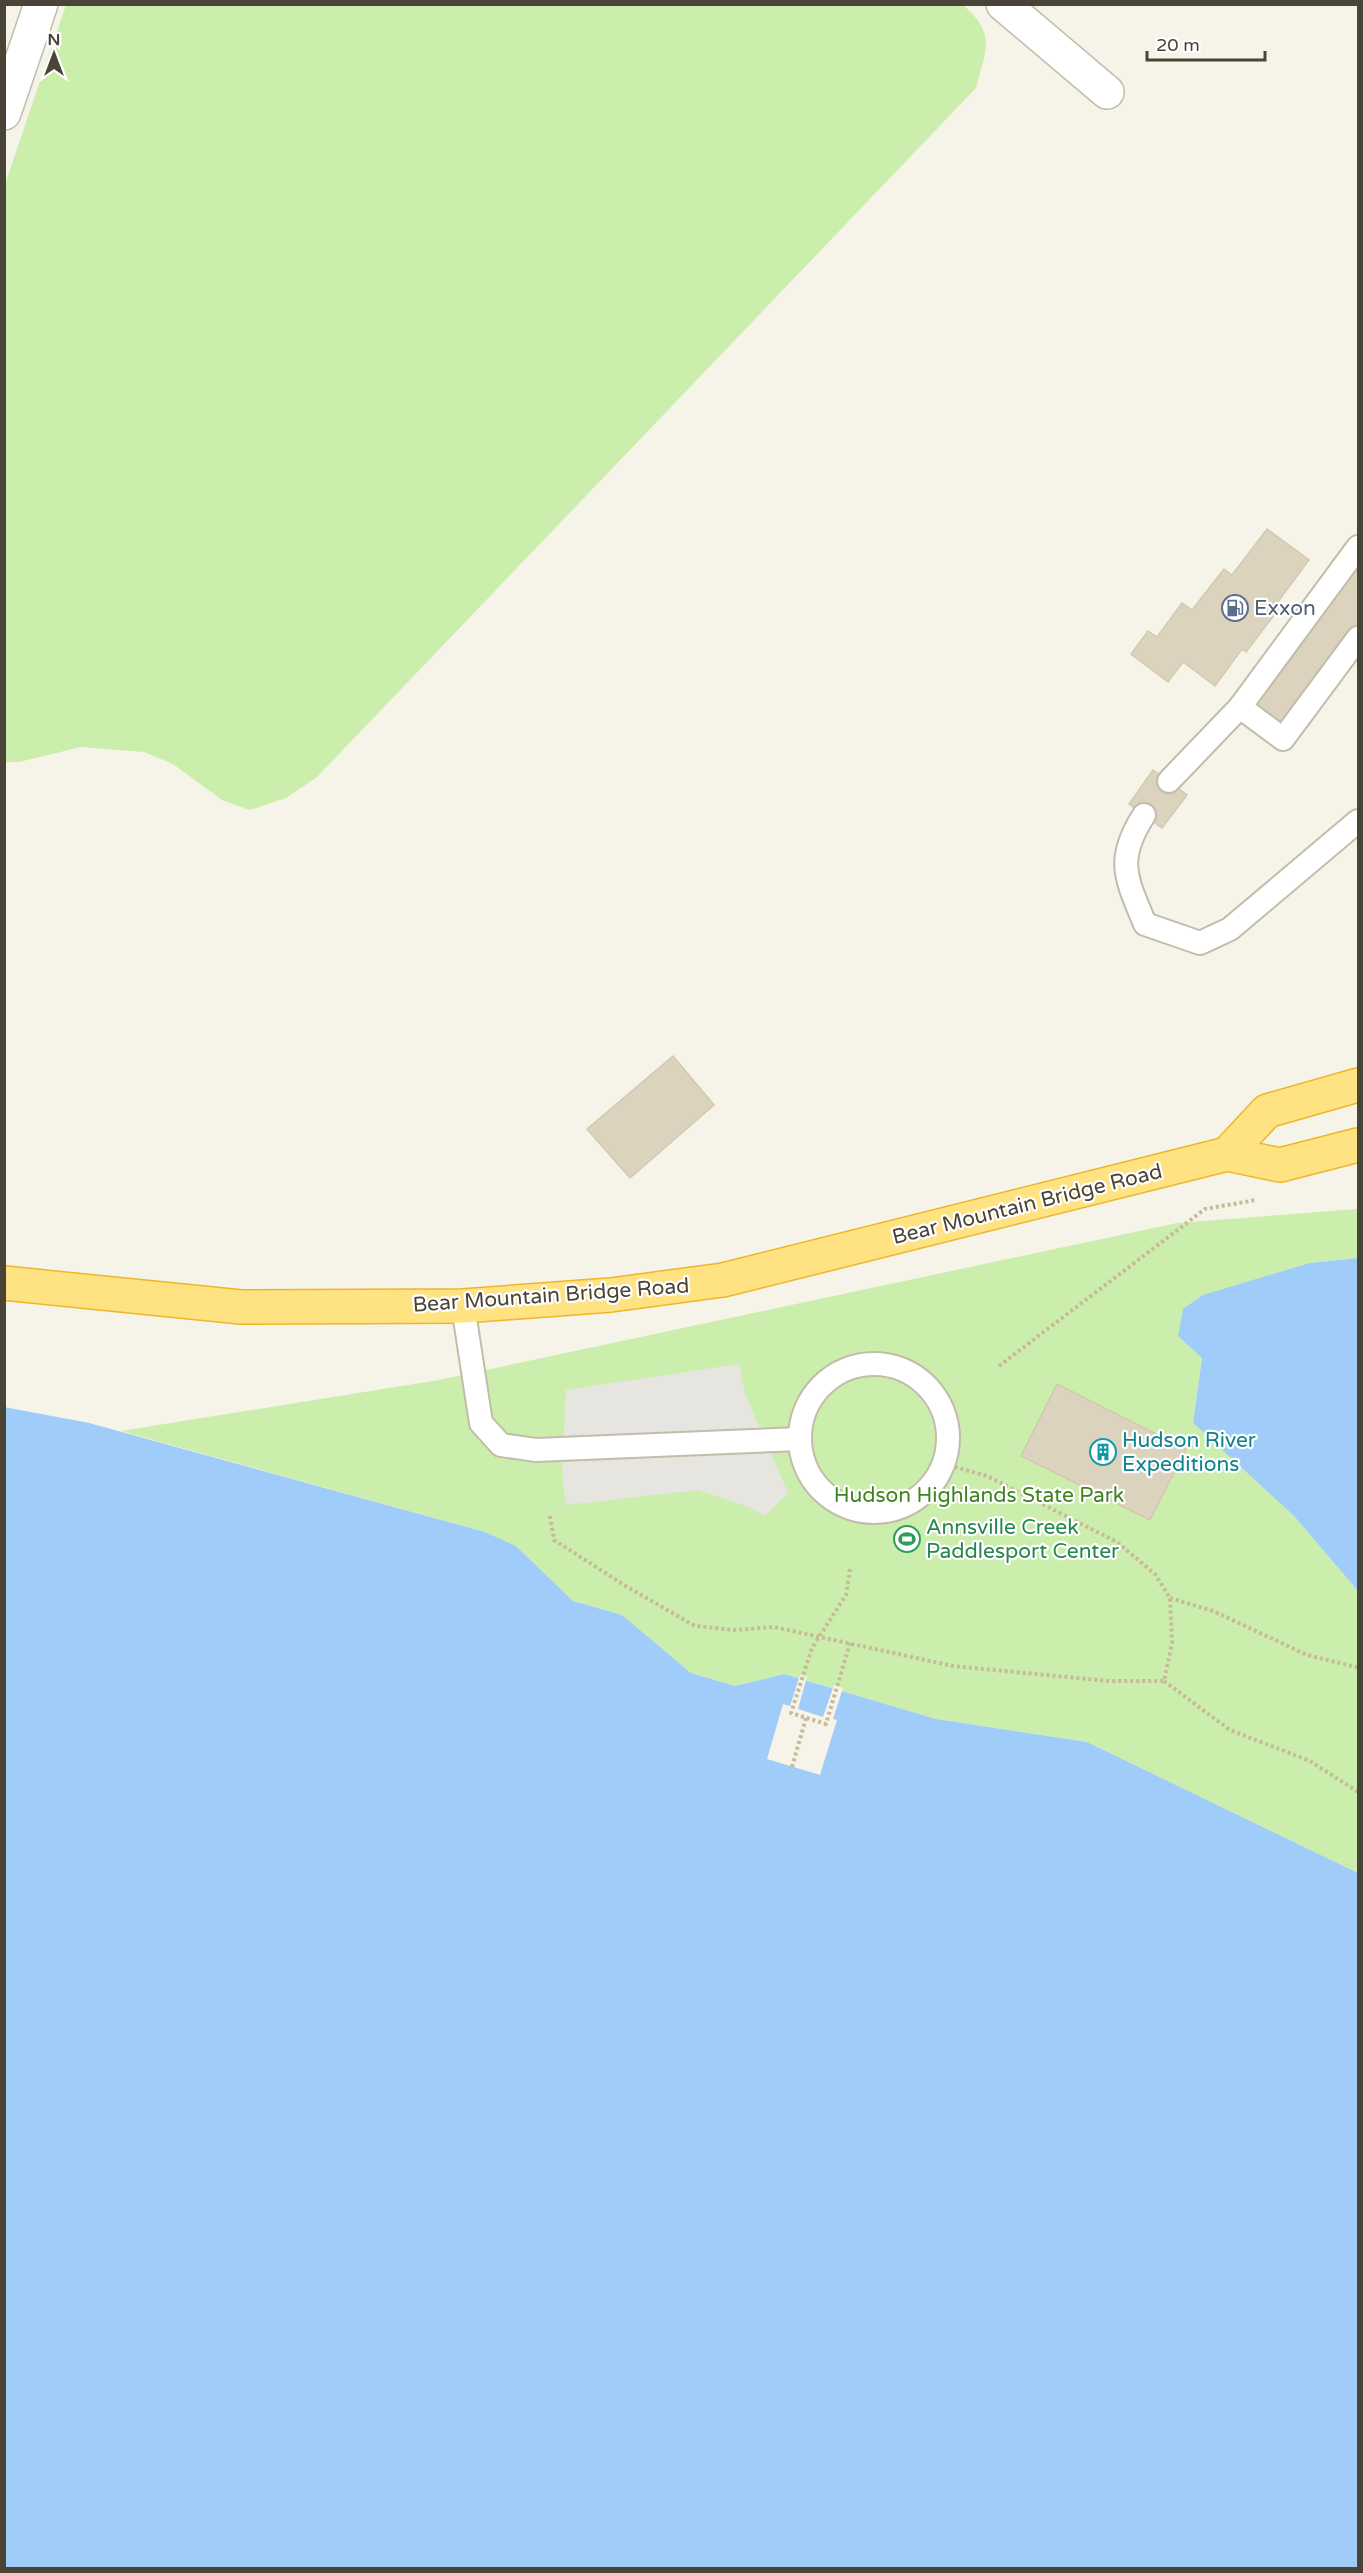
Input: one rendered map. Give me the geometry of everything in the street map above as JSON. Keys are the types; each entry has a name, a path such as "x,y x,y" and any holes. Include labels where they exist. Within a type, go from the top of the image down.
{"highway":[{"path":"1227,1154 1267,1111 1359,1085"},
{"name":"Bear Mountain Bridge Road","path":"4,1283 241,1307 463,1306 611,1295 723,1280 1227,1154 1280,1165 1359,1145"}],"street":[{"path":"4,113 41,4"},
{"path":"1003,4 1107,92"}],"lane":[{"path":"1169,781 1274,668 1357,554"},
{"path":"1240,707 1283,739 1341,656 1358,638"},
{"path":"1144,815 1132,833 1125,851 1127,874 1145,924 1200,943 1230,929 1359,821"},
{"path":"463,1306 482,1423 501,1444 536,1450 800,1439"},
{"path":"875,1363 898,1367 920,1378 936,1396 946,1418 949,1441 944,1464 931,1486 912,1503 887,1511 862,1511 838,1503 818,1486 804,1464 800,1439 803,1416 813,1395 830,1378 851,1367 875,1363"}],"path":[{"path":"999,1366 1205,1209 1260,1199"},
{"path":"944,1464 987,1476 1117,1542 1155,1574 1170,1598 1172,1643 1164,1681"},
{"path":"550,1516 554,1540 624,1585 695,1626 734,1630 774,1627 953,1666 1108,1682 1164,1681 1230,1730 1310,1761 1359,1792"},
{"path":"850,1569 846,1595 812,1648 791,1713 826,1724 850,1642"},
{"path":"1170,1598 1213,1611 1307,1655 1356,1667 1359,1671"},
{"path":"792,1767 807,1718"}],"green space":[{"path":"962,4 980,24 986,43 976,88 317,777 286,798 250,810 222,800 173,764 144,752 81,747 19,762 5,762 5,184 66,5"},
{"name":"Annsville Creek Paddlesport Center","path":"1358,1209 1358,1258 1310,1263 1202,1357 1193,1423 1294,1516 1358,1591 1358,1873 1087,1742 936,1719 784,1674 735,1686 691,1673 622,1615 573,1601 516,1546 485,1532 121,1431 439,1380 1177,1223"}],"shaded area":[{"path":"739,1364 745,1394 788,1493 765,1516 749,1507 698,1490 566,1505 562,1472 566,1390"}],"water":[{"path":"1358,1258 1358,1591 1294,1516 1193,1423 1202,1358 1178,1336 1183,1309 1203,1295 1310,1263"},
{"path":"4,1407 89,1423 485,1532 516,1546 573,1601 622,1615 691,1673 735,1686 784,1674 936,1719 1087,1742 1358,1873 1358,2568 5,2568"}],"pier":[{"path":"800,1675 807,1677 798,1709 823,1717 834,1685 843,1688 833,1719 837,1720 820,1775 767,1759 783,1704 790,1706"}],"building":[{"name":"Exxon","path":"1267,529 1309,560 1274,607 1278,610 1246,652 1242,649 1215,686 1183,662 1168,682 1131,654 1148,631 1157,637 1182,603 1192,610 1224,569 1232,575"},
{"path":"1358,561 1358,627 1283,727 1251,703"},
{"path":"1153,770 1187,795 1162,828 1129,804"},
{"path":"673,1056 714,1105 630,1178 587,1129"},
{"name":"Hudson River Expeditions","path":"1057,1384 1186,1449 1150,1520 1021,1456"}],"place":[{"name":"Exxon","path":"1235,608"},
{"name":"Hudson River Expeditions","path":"1103,1452"},
{"name":"Annsville Creek Paddlesport Center","path":"907,1539"}],"park label":[{"name":"Hudson Highlands State Park","path":"979,1495"}]}
